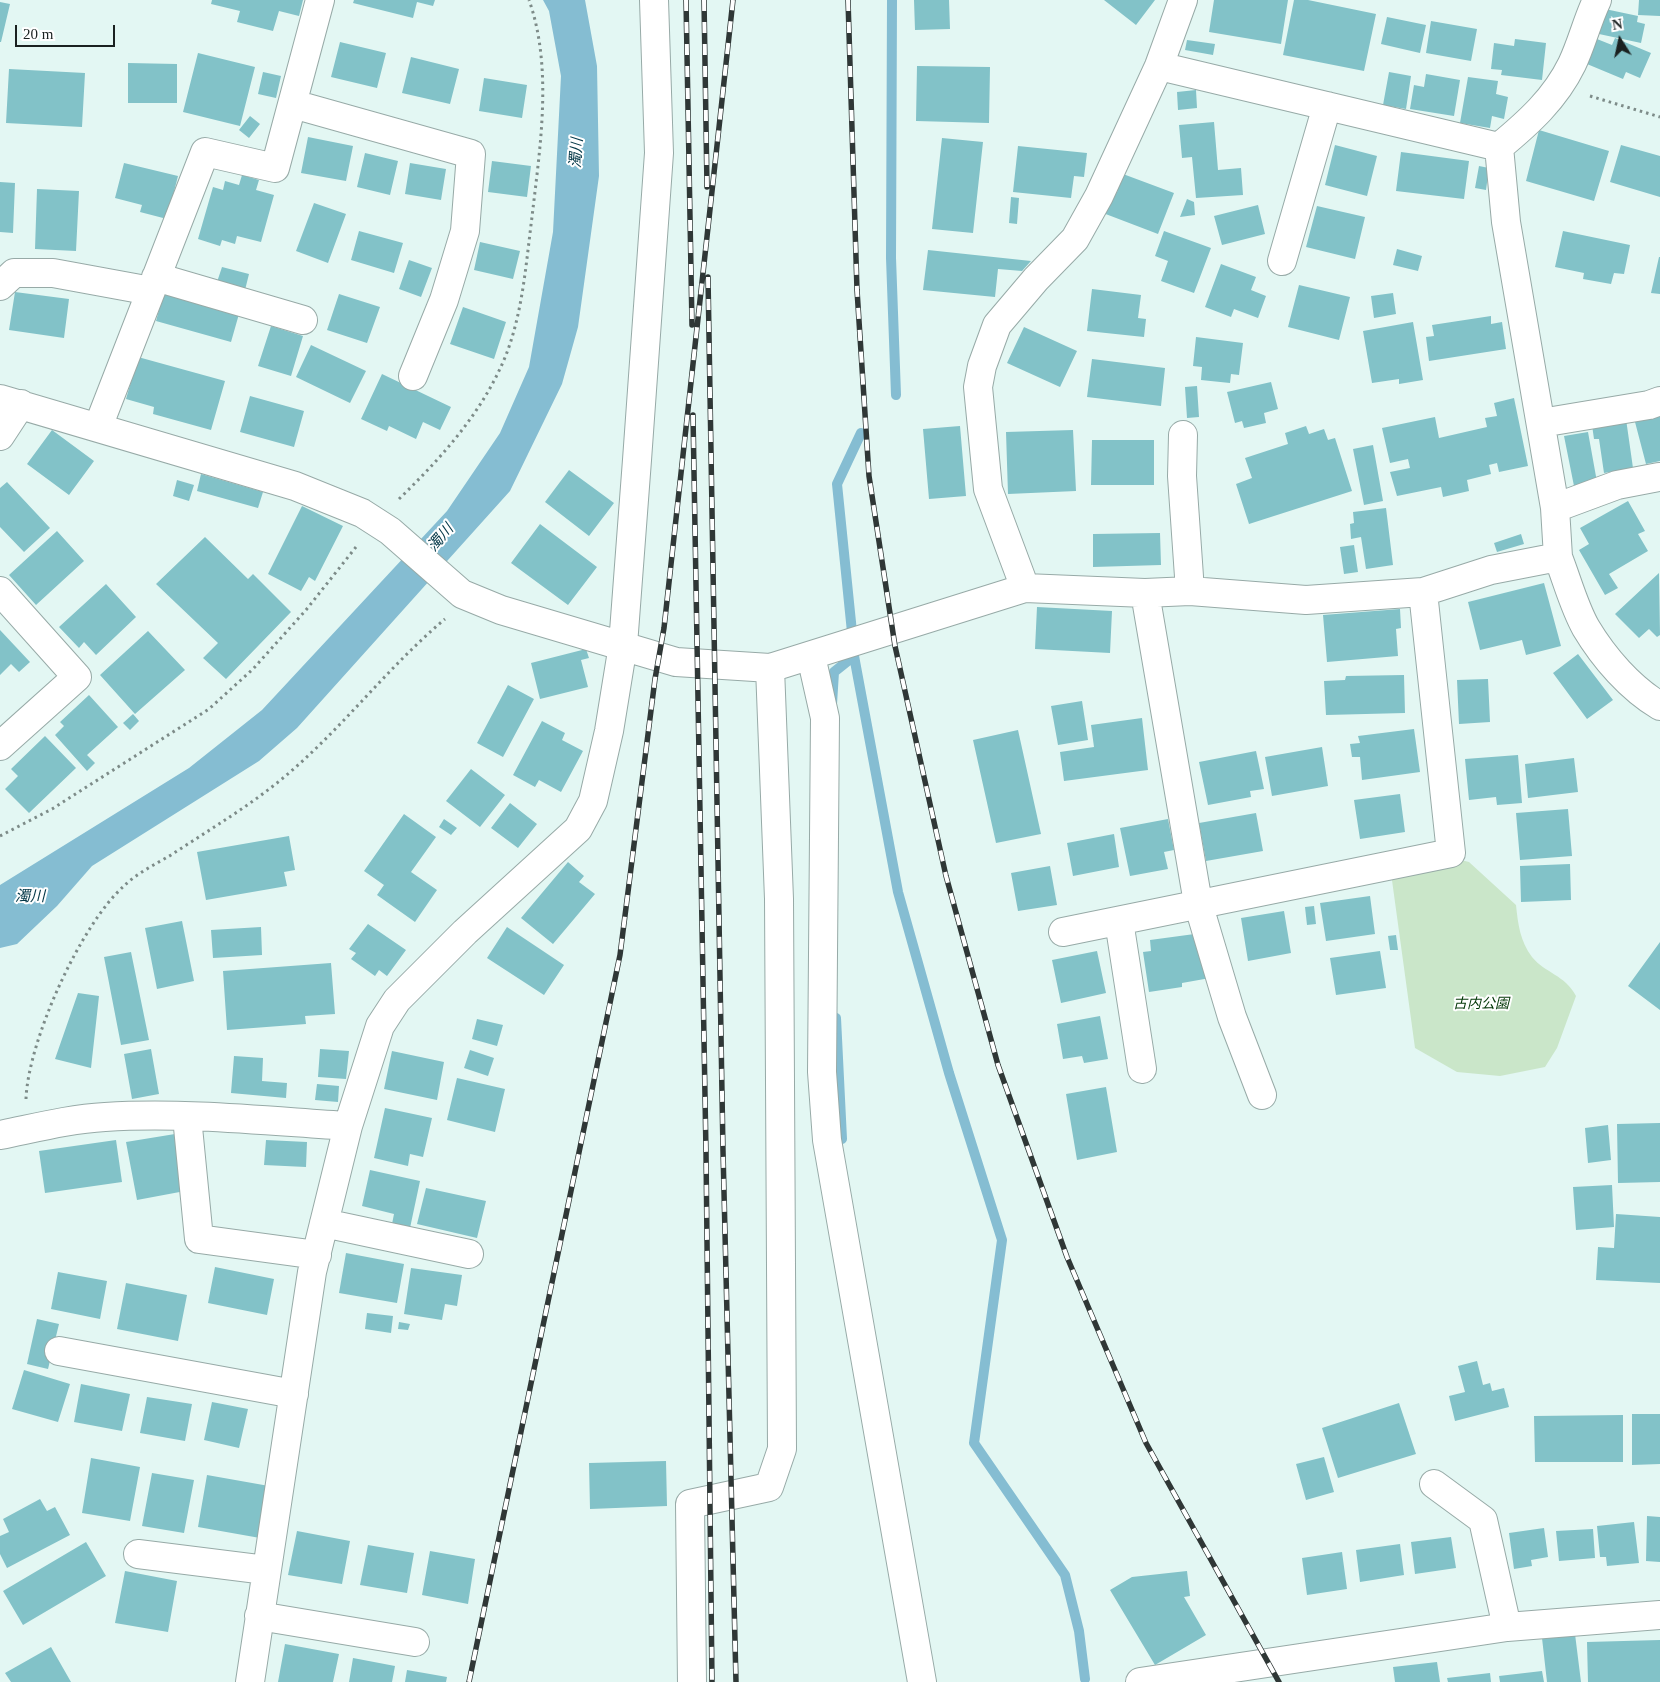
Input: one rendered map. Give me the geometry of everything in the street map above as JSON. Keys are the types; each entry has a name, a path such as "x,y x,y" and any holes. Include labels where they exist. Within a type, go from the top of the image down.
{"street":[{"path":"98,427 205,152 276,168 320,0"},
{"path":"250,1682 316,1255 348,1126 380,1026 397,1000 465,932 578,829 594,801 607,739 622,645 659,153 654,0"},
{"path":"1025,588 988,489 978,387 982,366 997,325 1075,239 1099,196 1159,66 1183,0"},
{"path":"1499,148 1530,122 1548,102 1571,65 1598,0"},
{"path":"1159,66 1499,148"},
{"path":"292,104 471,154 465,231 444,300 413,376"},
{"path":"1282,261 1327,106"},
{"path":"1499,148 1506,222 1556,508 1558,557 1586,627 1612,664 1650,700 1660,706"},
{"path":"0,286 14,274 53,273 154,284 303,320"},
{"path":"0,436 10,401 228,468 295,486 362,513 383,527 465,595 501,610 676,662 770,668 1025,588 1145,593 1190,591 1306,600 1423,592 1491,570 1558,557"},
{"path":"1541,423 1649,405 1660,401"},
{"path":"1183,435 1182,476 1190,591"},
{"path":"1556,508 1617,485 1659,477"},
{"path":"0,591 78,676 0,746"},
{"path":"1063,932 1451,853 1423,592"},
{"path":"1145,593 1198,903 1232,1017 1262,1095"},
{"path":"811,656 825,718 822,1072 827,1140 922,1682"},
{"path":"692,1682 690,1504 769,1487 782,1449 779,899 770,668"},
{"path":"1119,921 1142,1069"},
{"path":"12,1132 66,1121 106,1117 187,1117 348,1126"},
{"path":"187,1117 199,1239 316,1255"},
{"path":"324,1223 469,1254"},
{"path":"59,1352 294,1394"},
{"path":"1434,1484 1484,1520 1507,1627"},
{"path":"138,1554 266,1570"},
{"path":"1140,1682 1507,1627 1660,1615"},
{"path":"259,1616 415,1642"}],"path":[{"path":"0,836 52,809 209,709 253,669 383,527 438,460 482,401 506,354 521,304 542,117 541,64 535,18 529,0"},
{"path":"1558,86 1660,117"},
{"path":"12,1132 26,1086 36,1042 68,967 105,905 125,884 261,797 305,759 412,647 465,595"}],"green space":[{"name":"古内公園","path":"1457,859 1469,862 1516,905 1520,932 1528,951 1537,962 1566,983 1576,996 1557,1048 1545,1067 1500,1076 1457,1072 1415,1048 1391,873"}],"water":[{"name":"濁川","path":"543,0 585,0 597,66 599,176 578,327 562,384 510,491 297,728 259,761 92,866 57,906 17,944 0,948 0,885 189,768 262,710 447,511 500,433 529,367 553,232 561,76 549,11"}],"building":[{"path":"212,0 303,0 299,16 279,11 273,31 237,22 240,11 211,4"},
{"path":"354,0 435,0 433,6 417,2 413,18 353,3"},
{"path":"914,0 949,0 950,29 915,30"},
{"path":"1104,0 1155,0 1136,25"},
{"path":"1214,0 1288,0 1281,44 1209,32"},
{"path":"1294,0 1308,0 1376,14 1364,71 1283,55"},
{"path":"1639,0 1660,0 1660,16 1638,15"},
{"path":"0,2 10,4 1,42 0,42"},
{"path":"1605,9 1638,16 1637,22 1645,24 1641,43 1599,34"},
{"path":"1387,17 1426,25 1420,53 1381,44"},
{"path":"1431,21 1477,29 1471,61 1426,53"},
{"path":"1615,38 1651,53 1640,78 1626,72 1623,79 1587,64 1597,39 1612,45"},
{"path":"1515,39 1546,43 1542,80 1501,75 1502,70 1491,69 1494,43 1514,46"},
{"path":"1187,40 1215,44 1213,55 1185,50"},
{"path":"340,42 386,53 377,88 331,77"},
{"path":"198,53 255,67 240,126 183,112"},
{"path":"411,57 459,69 450,104 402,93"},
{"path":"128,63 177,64 177,103 128,103"},
{"path":"917,66 990,67 989,123 916,121"},
{"path":"9,69 85,73 82,127 6,123"},
{"path":"263,72 281,76 276,98 258,94"},
{"path":"1389,72 1411,76 1406,109 1383,105"},
{"path":"1426,74 1460,80 1454,116 1410,109 1414,85 1424,87"},
{"path":"1468,77 1498,81 1496,94 1508,97 1504,119 1492,116 1490,128 1460,123"},
{"path":"484,78 527,85 522,118 479,111"},
{"path":"1196,90 1197,108 1178,110 1177,92"},
{"path":"250,116 260,124 249,138 239,130"},
{"path":"1214,122 1218,170 1241,168 1243,195 1196,198 1192,157 1182,158 1179,125"},
{"path":"1539,130 1609,151 1594,201 1526,181"},
{"path":"308,137 353,146 346,181 301,173"},
{"path":"942,138 983,142 973,233 932,229"},
{"path":"1335,145 1377,156 1367,196 1325,185"},
{"path":"1621,145 1660,156 1660,197 1610,182"},
{"path":"1018,146 1087,153 1084,177 1074,176 1071,198 1013,192"},
{"path":"1401,152 1469,161 1464,199 1396,191"},
{"path":"365,153 398,161 390,195 357,187"},
{"path":"492,161 531,166 527,197 488,192"},
{"path":"124,163 178,176 167,219 140,212 142,205 115,198"},
{"path":"410,163 446,169 441,200 405,194"},
{"path":"1479,166 1489,168 1486,190 1475,188"},
{"path":"1123,174 1174,193 1158,234 1103,213 1112,190 1117,192"},
{"path":"242,175 259,180 256,190 274,195 261,242 237,236 235,244 222,240 220,246 198,239 213,187 223,190 225,181 239,185"},
{"path":"0,182 15,183 13,233 0,232"},
{"path":"37,189 79,191 76,251 35,249"},
{"path":"1011,197 1019,198 1017,224 1009,223"},
{"path":"1187,199 1194,202 1195,215 1180,217"},
{"path":"314,203 346,214 328,263 296,251"},
{"path":"1258,205 1265,234 1222,245 1214,216"},
{"path":"1317,206 1365,217 1355,259 1306,247"},
{"path":"359,231 403,243 394,273 351,260"},
{"path":"1164,231 1211,248 1194,293 1161,281 1168,261 1155,256"},
{"path":"1563,231 1630,245 1624,274 1614,273 1611,284 1583,279 1584,273 1555,267"},
{"path":"480,242 520,251 513,279 474,270"},
{"path":"1397,249 1422,256 1418,271 1393,265"},
{"path":"928,250 1031,261 1022,271 998,269 995,297 923,290"},
{"path":"1660,257 1660,294 1651,293"},
{"path":"409,260 432,268 421,297 399,289"},
{"path":"1221,264 1256,277 1251,290 1266,296 1258,318 1234,309 1231,317 1205,307"},
{"path":"222,267 249,274 245,290 217,282"},
{"path":"1299,285 1350,297 1339,340 1288,327"},
{"path":"1092,289 1141,295 1138,318 1146,319 1144,337 1087,331"},
{"path":"15,292 69,299 64,338 9,330"},
{"path":"164,292 239,314 231,342 156,321"},
{"path":"1393,293 1396,314 1374,318 1371,296"},
{"path":"339,294 380,307 367,343 327,330"},
{"path":"463,307 506,322 494,359 450,344"},
{"path":"1491,316 1491,324 1502,322 1506,349 1429,361 1426,337 1434,336 1432,325"},
{"path":"1413,322 1423,380 1399,384 1399,379 1372,383 1363,331"},
{"path":"271,326 303,336 291,376 258,366"},
{"path":"1024,327 1077,351 1060,387 1007,363"},
{"path":"1196,337 1243,343 1239,375 1231,374 1230,383 1201,380 1202,367 1193,366"},
{"path":"311,345 366,371 350,403 296,377"},
{"path":"138,357 225,381 211,430 153,414 154,407 126,399"},
{"path":"1092,359 1165,368 1161,406 1087,397"},
{"path":"382,374 451,407 440,430 423,422 416,439 389,426 387,431 361,419"},
{"path":"1271,382 1278,409 1264,413 1266,423 1244,428 1242,421 1235,423 1227,392"},
{"path":"1197,386 1199,417 1187,418 1185,387"},
{"path":"250,396 304,411 294,447 240,432"},
{"path":"1514,398 1528,466 1499,472 1497,463 1489,465 1491,474 1467,480 1469,491 1443,497 1441,487 1397,496 1390,472 1410,468 1408,459 1390,463 1382,428 1435,417 1439,438 1487,427 1485,418 1497,416 1494,403"},
{"path":"1660,416 1660,461 1646,464 1635,422"},
{"path":"1626,419 1633,468 1604,473 1599,439 1594,439 1592,425"},
{"path":"960,426 966,496 929,499 923,429"},
{"path":"1306,426 1309,434 1324,429 1328,440 1335,438 1352,491 1249,524 1236,484 1252,478 1245,458 1288,444 1285,433"},
{"path":"52,430 94,461 69,495 27,464"},
{"path":"1073,430 1076,491 1008,494 1006,432"},
{"path":"1588,432 1597,482 1574,486 1564,436"},
{"path":"1092,440 1154,440 1154,485 1091,485"},
{"path":"1373,445 1383,501 1364,505 1353,449"},
{"path":"569,470 614,503 589,536 545,502"},
{"path":"201,474 263,492 258,508 197,491"},
{"path":"177,480 194,485 189,501 173,496"},
{"path":"7,482 50,528 24,552 0,527 0,488"},
{"path":"1628,501 1645,531 1638,534 1648,551 1609,574 1618,588 1605,595 1579,550 1589,544 1580,528"},
{"path":"302,506 343,526 315,581 309,577 301,591 268,574"},
{"path":"1386,508 1393,565 1366,569 1361,537 1351,539 1350,524 1354,523 1353,512"},
{"path":"540,524 597,567 568,605 511,563"},
{"path":"57,531 84,561 36,605 9,575"},
{"path":"1160,533 1161,565 1093,567 1093,534"},
{"path":"1521,534 1524,544 1497,552 1494,543"},
{"path":"205,537 248,579 253,574 291,612 226,679 203,658 218,643 156,584"},
{"path":"1354,545 1358,572 1344,574 1340,547"},
{"path":"1659,573 1660,635 1657,637 1649,629 1639,638 1615,614"},
{"path":"1544,583 1561,646 1526,655 1522,640 1480,650 1468,602"},
{"path":"106,584 136,617 96,655 84,642 79,648 59,627"},
{"path":"1037,607 1112,611 1110,653 1035,649"},
{"path":"1400,609 1401,628 1396,629 1398,656 1327,662 1323,615"},
{"path":"0,630 30,662 19,672 11,664 0,675"},
{"path":"148,631 185,670 135,714 100,675"},
{"path":"586,649 589,658 581,660 588,687 540,699 531,663"},
{"path":"1578,654 1613,700 1587,719 1553,673"},
{"path":"1404,675 1405,713 1326,715 1324,681 1345,680 1346,676"},
{"path":"1488,679 1490,722 1459,724 1457,680"},
{"path":"508,685 534,699 503,757 477,743"},
{"path":"89,695 118,727 87,755 95,763 87,771 55,735 64,726 60,722"},
{"path":"1082,701 1088,740 1058,745 1051,706"},
{"path":"133,714 139,721 130,730 123,723"},
{"path":"1142,718 1148,770 1064,781 1060,752 1094,747 1091,725"},
{"path":"542,721 565,733 562,740 583,751 561,792 539,780 535,787 513,775"},
{"path":"1414,729 1420,772 1362,780 1360,757 1352,757 1350,744 1360,743 1358,736"},
{"path":"1018,730 1041,834 996,843 973,740"},
{"path":"45,736 76,768 29,813 5,789 18,776 11,769"},
{"path":"1322,747 1328,786 1272,796 1265,757"},
{"path":"1256,751 1264,789 1250,791 1251,797 1208,805 1199,762"},
{"path":"1518,755 1522,803 1497,805 1496,797 1469,800 1465,759"},
{"path":"1574,758 1578,792 1528,798 1525,764"},
{"path":"471,769 505,795 480,827 446,801"},
{"path":"1400,794 1405,832 1360,839 1354,800"},
{"path":"510,803 537,824 518,848 491,828"},
{"path":"1568,809 1572,856 1520,860 1516,813"},
{"path":"1256,813 1263,851 1206,861 1199,823"},
{"path":"404,814 436,837 411,872 437,890 415,922 377,895 384,885 364,871"},
{"path":"444,819 457,828 451,835 439,827"},
{"path":"1168,819 1174,850 1164,852 1168,869 1130,876 1120,828"},
{"path":"1114,834 1119,867 1073,876 1067,843"},
{"path":"289,836 295,870 284,872 287,886 206,900 197,852"},
{"path":"568,862 584,876 579,882 595,894 553,944 521,918"},
{"path":"1570,864 1571,900 1521,902 1520,866"},
{"path":"1050,866 1057,905 1018,911 1011,873"},
{"path":"1370,896 1375,934 1326,941 1320,903"},
{"path":"1314,906 1316,924 1307,925 1305,907"},
{"path":"1284,911 1291,953 1248,961 1241,918"},
{"path":"182,921 194,981 157,989 145,928"},
{"path":"368,924 406,950 387,976 379,970 375,976 351,959 356,953 349,949"},
{"path":"261,927 262,955 213,958 211,930"},
{"path":"507,927 564,965 544,995 487,958"},
{"path":"1202,933 1210,978 1182,983 1182,987 1149,992 1143,952 1151,951 1150,940"},
{"path":"1396,935 1398,950 1390,950 1388,936"},
{"path":"1660,942 1660,1010 1628,986"},
{"path":"1097,951 1106,993 1061,1003 1052,960"},
{"path":"1380,951 1386,988 1336,995 1330,958"},
{"path":"131,952 149,1040 121,1045 104,957"},
{"path":"331,963 335,1014 305,1016 306,1024 227,1030 223,971"},
{"path":"78,993 99,996 91,1068 55,1059"},
{"path":"1100,1016 1108,1059 1084,1063 1082,1056 1063,1059 1057,1024"},
{"path":"477,1019 503,1025 497,1046 472,1039"},
{"path":"151,1049 159,1094 132,1099 124,1054"},
{"path":"320,1049 349,1051 346,1079 318,1077"},
{"path":"470,1050 494,1058 488,1076 464,1068"},
{"path":"392,1051 444,1062 437,1100 384,1089"},
{"path":"234,1056 263,1058 262,1081 287,1083 286,1098 231,1093"},
{"path":"457,1078 505,1089 495,1132 447,1120"},
{"path":"317,1084 339,1086 338,1102 315,1100"},
{"path":"1106,1087 1117,1152 1077,1160 1066,1094"},
{"path":"385,1108 432,1118 423,1157 410,1154 408,1166 374,1158"},
{"path":"1660,1123 1660,1182 1618,1183 1617,1124"},
{"path":"1608,1125 1611,1160 1588,1163 1585,1128"},
{"path":"175,1134 185,1191 137,1200 126,1142"},
{"path":"116,1140 122,1182 45,1193 39,1151"},
{"path":"266,1140 307,1142 306,1167 264,1165"},
{"path":"370,1170 420,1181 410,1228 392,1224 394,1214 362,1206"},
{"path":"1612,1185 1614,1227 1576,1230 1573,1187"},
{"path":"426,1188 486,1201 477,1238 417,1224"},
{"path":"1616,1214 1660,1217 1660,1283 1596,1280 1598,1247 1614,1248"},
{"path":"346,1253 404,1264 397,1303 339,1293"},
{"path":"215,1267 274,1279 267,1315 208,1303"},
{"path":"411,1268 462,1275 457,1306 445,1304 442,1320 404,1314"},
{"path":"58,1272 107,1281 100,1319 51,1309"},
{"path":"126,1283 187,1295 178,1341 117,1329"},
{"path":"367,1313 393,1316 391,1333 365,1329"},
{"path":"37,1319 59,1324 48,1369 27,1364"},
{"path":"399,1322 410,1324 408,1330 398,1329"},
{"path":"1477,1361 1483,1385 1490,1383 1492,1391 1504,1388 1509,1407 1455,1421 1449,1396 1465,1392 1458,1366"},
{"path":"24,1370 70,1384 58,1422 12,1409"},
{"path":"81,1384 130,1394 122,1431 74,1422"},
{"path":"147,1397 192,1404 185,1441 140,1433"},
{"path":"212,1402 248,1409 239,1448 204,1440"},
{"path":"1399,1403 1416,1454 1338,1478 1322,1428"},
{"path":"1632,1414 1660,1414 1660,1464 1632,1465"},
{"path":"1623,1415 1623,1462 1535,1462 1534,1416"},
{"path":"1324,1457 1334,1492 1306,1500 1296,1464"},
{"path":"91,1458 140,1467 130,1521 82,1513"},
{"path":"666,1461 667,1506 590,1509 589,1463"},
{"path":"152,1473 194,1480 184,1533 142,1526"},
{"path":"207,1475 269,1486 260,1538 198,1527"},
{"path":"40,1499 47,1511 55,1507 70,1535 7,1568 0,1554 0,1536 9,1532 3,1519"},
{"path":"1647,1516 1660,1517 1660,1562 1646,1561"},
{"path":"1634,1522 1639,1563 1607,1566 1606,1557 1600,1557 1597,1526"},
{"path":"1544,1528 1548,1557 1531,1560 1532,1566 1514,1569 1509,1533"},
{"path":"1593,1529 1595,1558 1559,1561 1556,1531"},
{"path":"297,1531 350,1541 342,1584 288,1575"},
{"path":"1451,1537 1456,1568 1415,1574 1411,1542"},
{"path":"86,1542 106,1576 23,1625 3,1591"},
{"path":"1400,1544 1404,1575 1360,1582 1356,1550"},
{"path":"368,1545 414,1553 407,1593 360,1585"},
{"path":"430,1551 475,1559 468,1604 422,1595"},
{"path":"1342,1552 1347,1589 1307,1595 1302,1558"},
{"path":"125,1571 177,1581 168,1632 115,1623"},
{"path":"1187,1571 1190,1596 1184,1597 1206,1635 1155,1665 1110,1590 1132,1577"},
{"path":"1575,1634 1581,1682 1547,1682 1542,1638"},
{"path":"1660,1640 1660,1682 1588,1682 1587,1642"},
{"path":"285,1644 339,1654 333,1682 278,1682"},
{"path":"51,1647 71,1682 11,1682 5,1673"},
{"path":"353,1658 395,1666 392,1682 349,1682"},
{"path":"1437,1662 1440,1682 1395,1682 1393,1667"},
{"path":"407,1670 447,1677 446,1682 405,1682"},
{"path":"1542,1671 1544,1682 1500,1682 1499,1676"},
{"path":"1490,1673 1491,1682 1448,1682 1447,1678"}],"waterway":[{"path":"892,0 891,258 896,395"},
{"path":"852,632 837,484 861,433"},
{"path":"832,704 834,672 854,656 898,892 949,1073 1002,1240 974,1443 1065,1575 1079,1631 1085,1679"},
{"path":"836,1018 842,1139"}],"railway":[{"path":"686,0 692,325"},
{"path":"704,0 707,187"},
{"path":"469,1682 620,955 655,679 664,628 733,0"},
{"path":"848,0 857,290 869,476 895,646 946,876 998,1065 1067,1257 1146,1443 1279,1682"},
{"path":"708,277 723,1151 736,1682"},
{"path":"693,415 706,1152 712,1682"}]}
